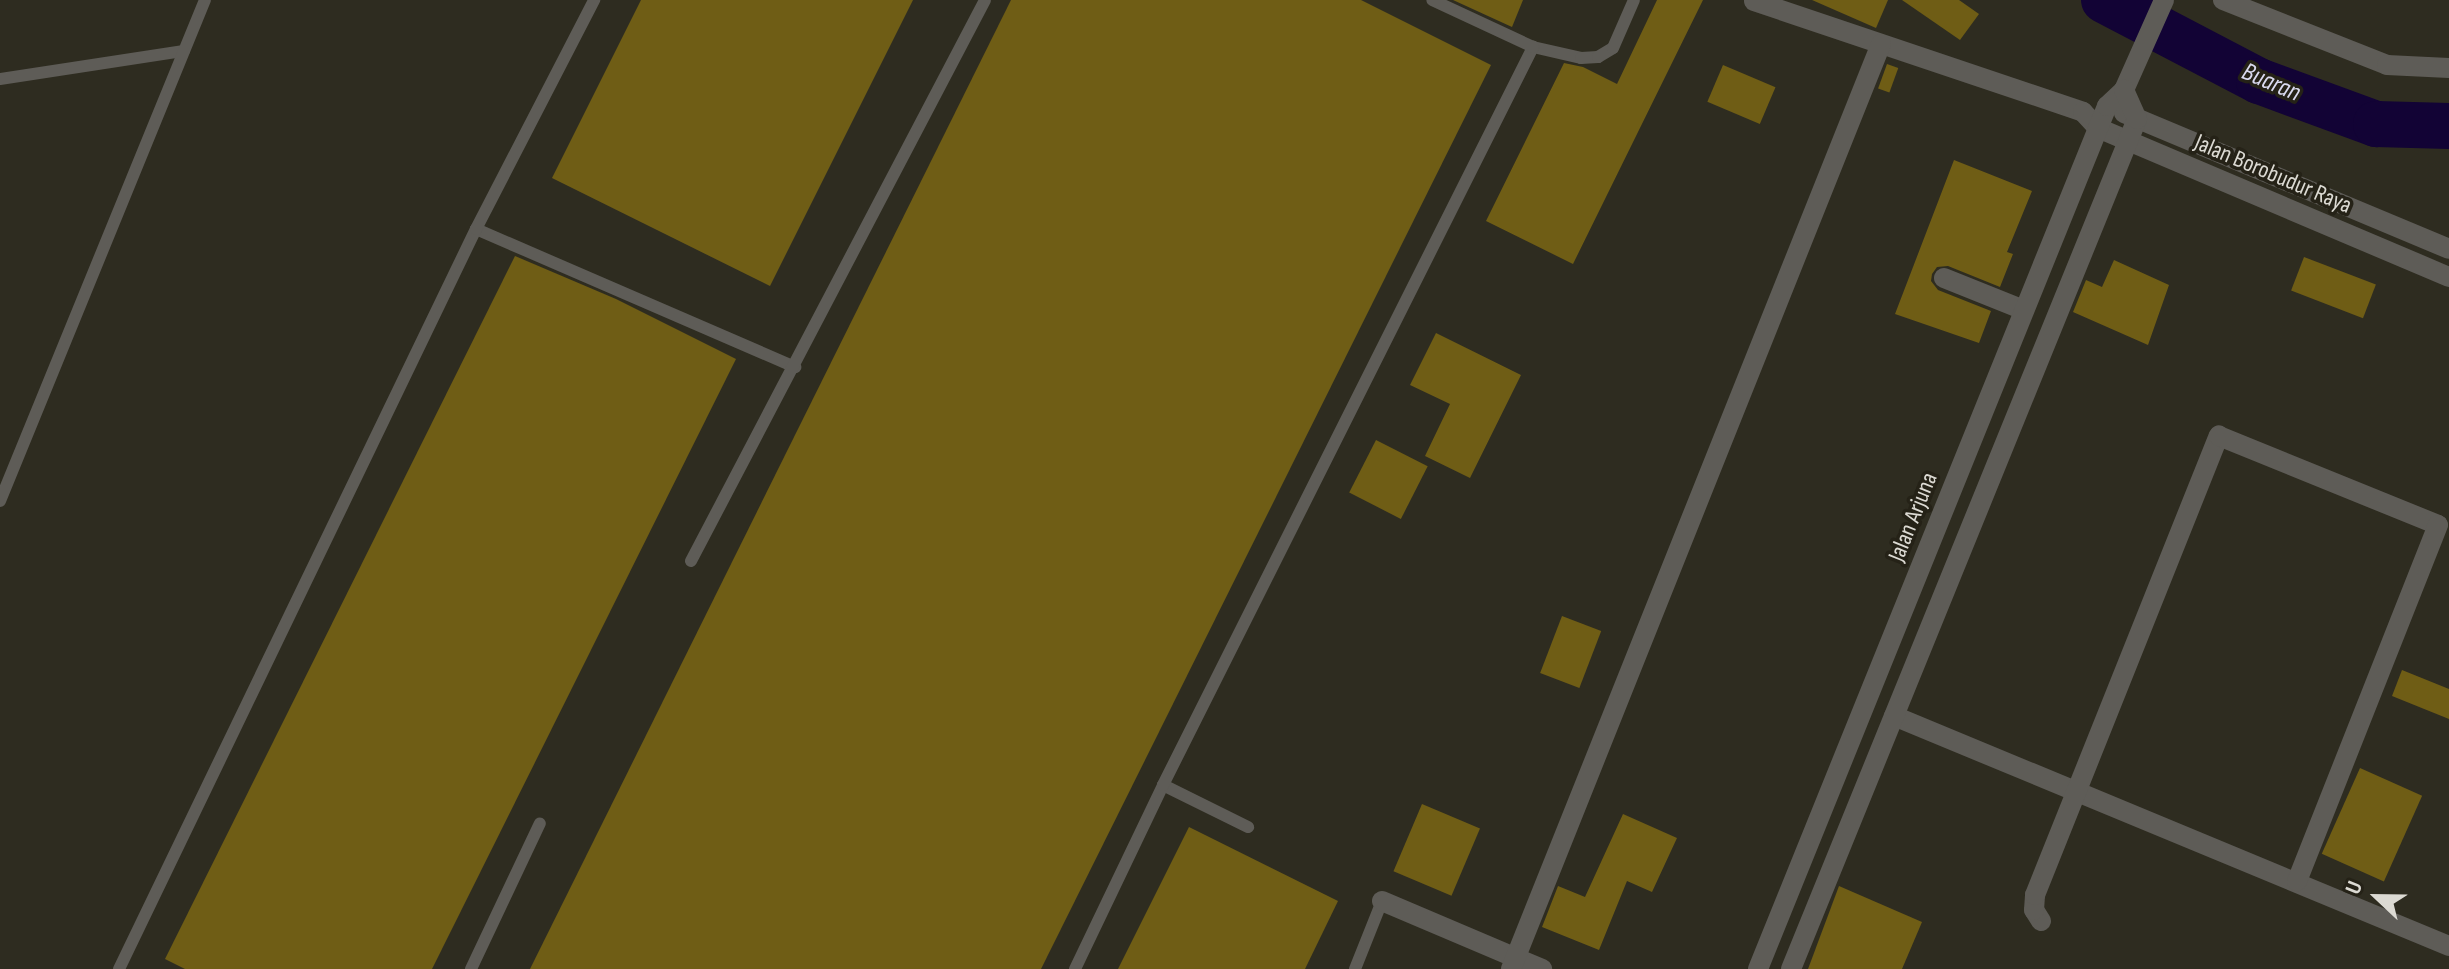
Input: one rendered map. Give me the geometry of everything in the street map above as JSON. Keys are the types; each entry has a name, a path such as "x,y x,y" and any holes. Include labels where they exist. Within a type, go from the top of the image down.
{"street":[{"name":"Jalan Arjuna","path":"1758,969 2107,106 2128,81 2164,0"},
{"path":"2223,0 2387,65 2449,68"},
{"name":"Jalan Borobudur Raya","path":"1754,1 2083,112 2098,128 2449,277"},
{"path":"1513,963 1881,44"},
{"path":"1791,969 2137,119 2128,81"},
{"path":"2083,112 2107,106"},
{"name":"Jalan Borobudur Raya","path":"2107,106 2449,249"},
{"path":"2390,252 2400,229"},
{"path":"1944,278 2024,310"},
{"path":"1979,422 2008,434"},
{"path":"2041,921 2034,910 2035,895 2219,436 2438,525 2297,881"},
{"path":"1937,526 1967,537"},
{"path":"1882,663 1910,674"},
{"path":"1894,716 2449,946"},
{"path":"1809,843 1837,855"},
{"path":"1382,901 1513,963 1542,969"}],"lane":[{"path":"0,501 205,0"},
{"path":"119,969 476,229 594,0"},
{"path":"691,561 985,0"},
{"path":"1432,0 1533,47 1581,58 1598,57 1613,48 1634,0"},
{"path":"1075,969 1163,785 1533,47"},
{"path":"0,79 184,51"},
{"path":"476,229 795,367"},
{"path":"1163,785 1248,827"},
{"path":"471,969 540,823"},
{"path":"1355,969 1382,901"}],"building":[{"path":"641,0 913,0 770,286 552,178"},
{"path":"1011,0 1361,0 1491,65 1041,969 530,969"},
{"path":"1453,0 1523,0 1512,27"},
{"path":"1657,0 1703,0 1573,264 1486,221 1564,63 1583,67 1617,84"},
{"path":"1812,0 1888,0 1876,28"},
{"path":"1902,0 1959,0 1979,14 1960,40"},
{"path":"1887,64 1898,68 1889,93 1878,88"},
{"path":"1723,65 1775,87 1760,124 1707,102"},
{"path":"1954,160 2032,191 2007,252 2013,254 2000,287 1948,266 1937,267 1932,274 1931,281 1938,290 1991,311 1979,343 1895,314"},
{"path":"515,256 616,299 736,359 432,969 185,969 165,959"},
{"path":"2304,257 2376,285 2363,318 2291,291"},
{"path":"2114,260 2169,285 2148,345 2073,312 2086,280 2102,287"},
{"path":"1436,333 1521,375 1470,478 1425,456 1450,404 1410,385"},
{"path":"1376,440 1428,466 1401,519 1349,493"},
{"path":"1562,616 1601,631 1579,688 1540,673"},
{"path":"2402,670 2449,689 2449,719 2392,696"},
{"path":"2360,768 2422,796 2384,882 2322,854"},
{"path":"1422,804 1480,829 1451,896 1393,871"},
{"path":"1623,814 1677,838 1652,892 1627,881 1599,950 1542,927 1558,886 1585,897"},
{"path":"1189,827 1338,901 1305,969 1118,969"},
{"path":"1839,886 1922,922 1902,969 1808,969"}],"waterway":[{"name":"Buaran","path":"2104,0 2259,81 2376,124 2449,126"}]}
